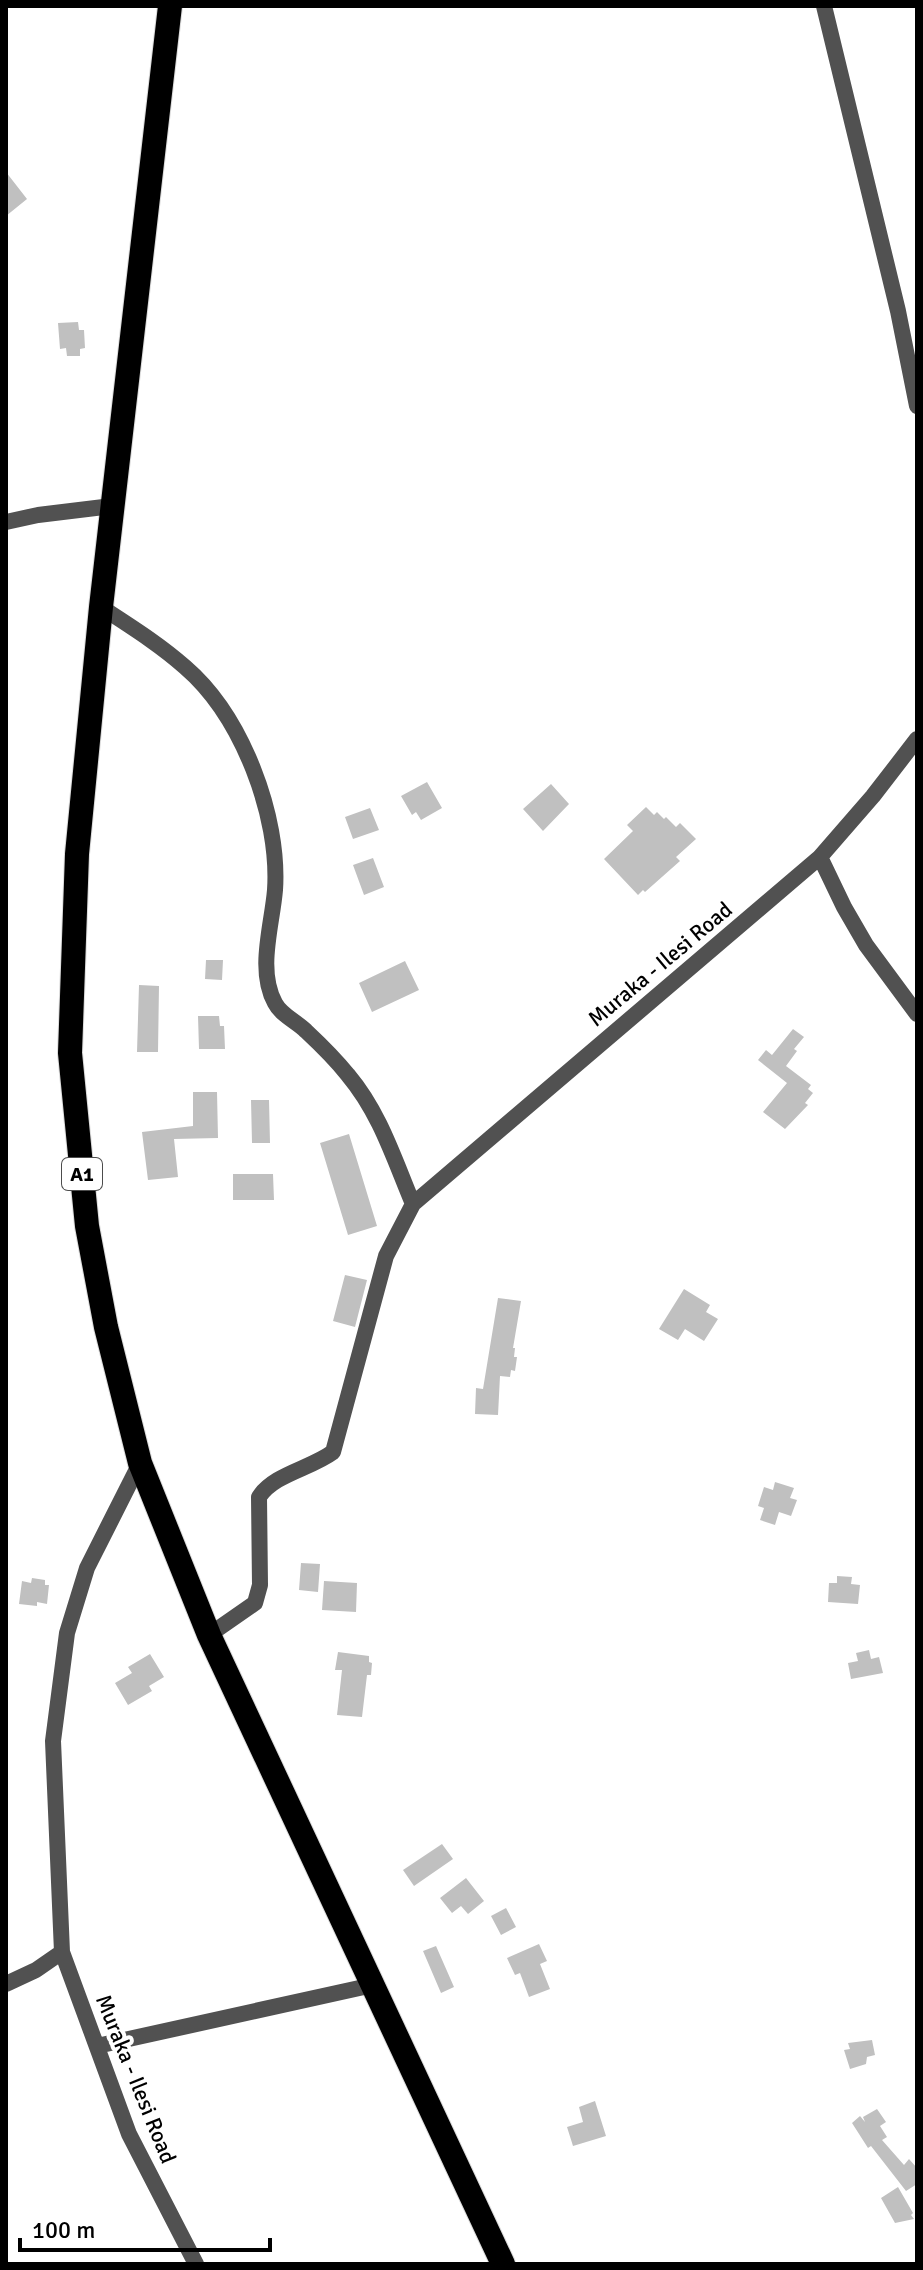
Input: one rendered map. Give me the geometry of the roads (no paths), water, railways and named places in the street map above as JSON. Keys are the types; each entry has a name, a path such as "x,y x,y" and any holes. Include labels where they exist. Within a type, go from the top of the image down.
{"highway":[{"name":"A1","path":"170,6 112,506 77,854 70,1053 87,1226 106,1327 140,1463 209,1635 503,2264"}],"street":[{"path":"824,6 898,311 917,406"},
{"path":"6,522 112,506"},
{"path":"101,607 187,669 216,701 243,746 263,798 276,853 266,978 276,1006 306,1031 348,1074 375,1111 413,1204"},
{"name":"Muraka - Ilesi Road","path":"209,1635 255,1603 260,1585 259,1497 266,1486 319,1462 333,1452 386,1256 413,1204 820,857 917,739"},
{"path":"820,857 866,945 917,1014"},
{"name":"Muraka - Ilesi Road","path":"140,1463 87,1568 67,1633 53,1741 62,1952 129,2134 196,2264"},
{"path":"6,1984 36,1970 62,1952"},
{"path":"97,2046 373,1985"}]}
